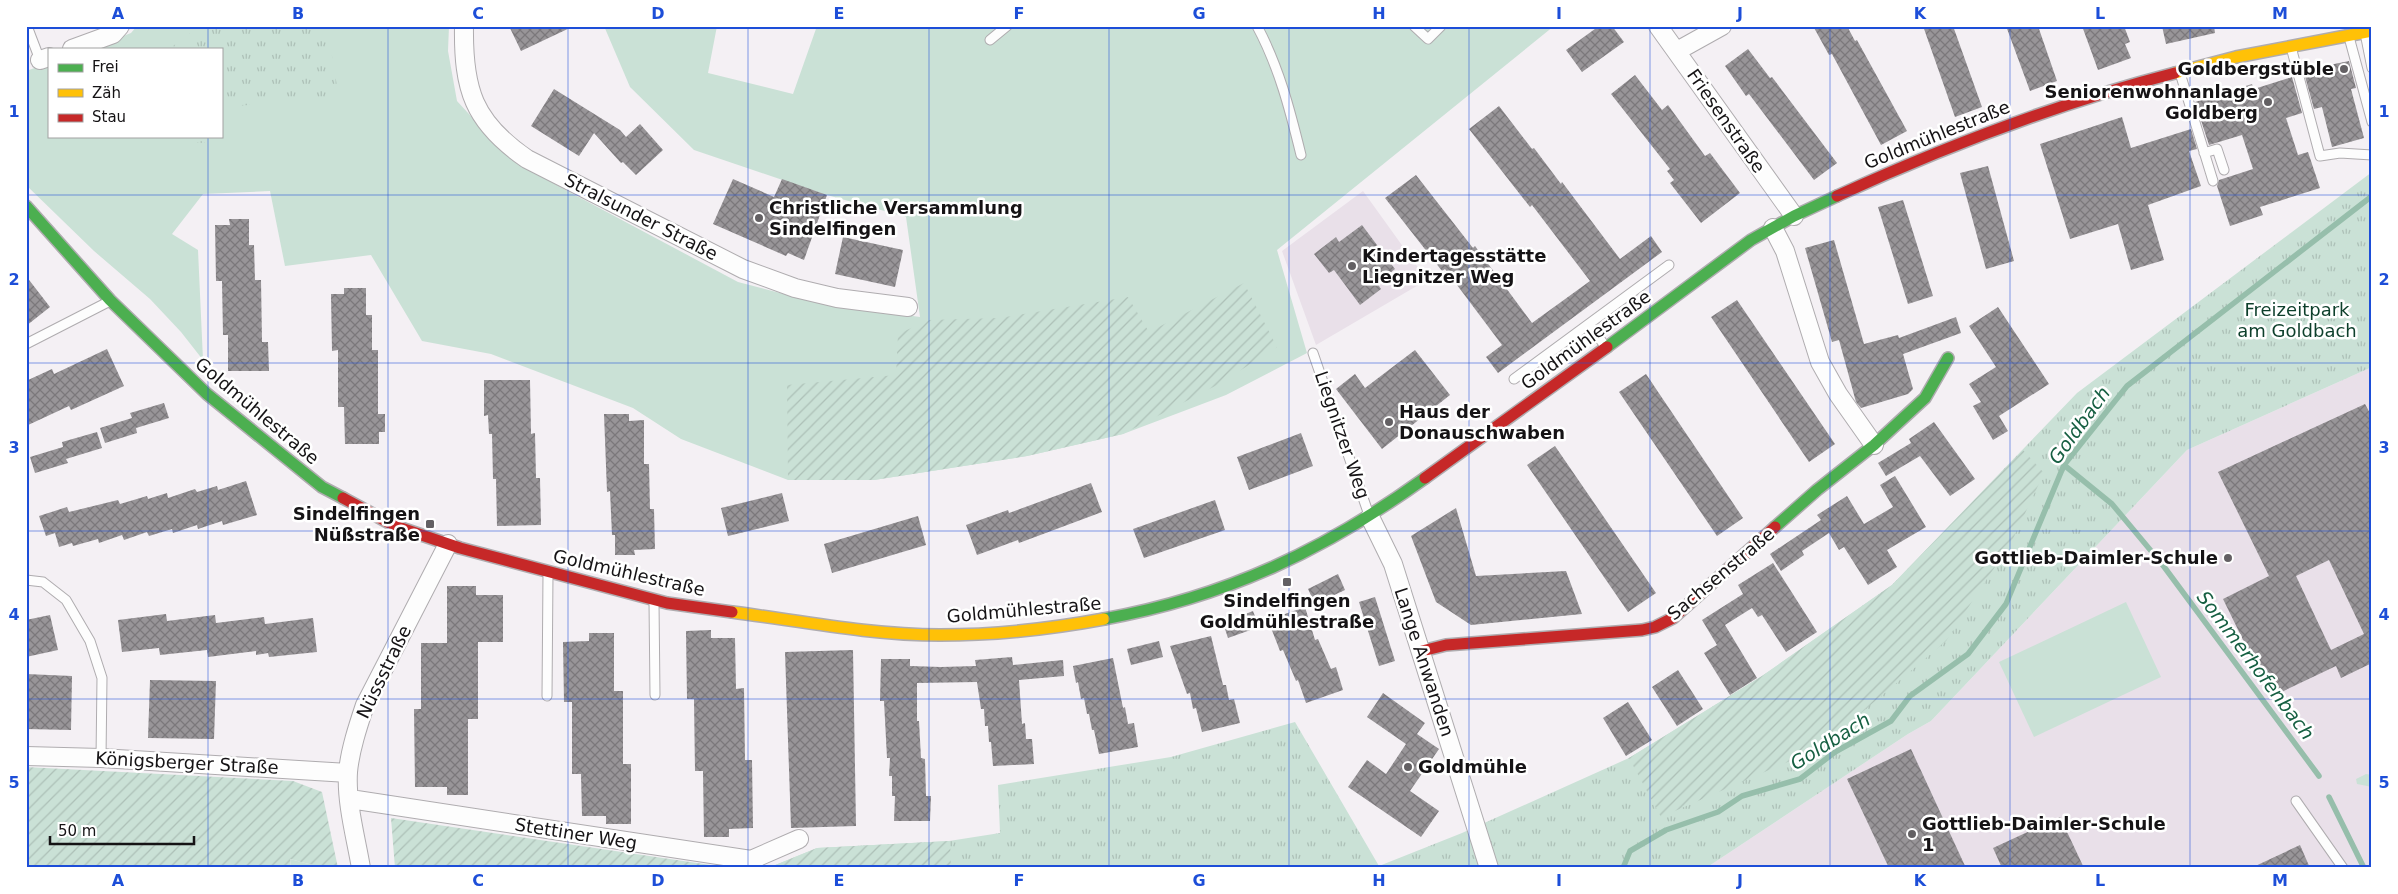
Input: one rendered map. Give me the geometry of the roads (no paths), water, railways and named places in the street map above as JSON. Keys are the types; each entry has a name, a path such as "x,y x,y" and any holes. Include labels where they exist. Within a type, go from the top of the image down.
{"street":[{"path":"75,48 113,34 120,26"},
{"name":"Stralsunder Straße","path":"464,26 465,70 472,99 485,121 504,143 527,159 743,269 795,288 837,298 908,307"},
{"name":"Friesenstraße","path":"1658,26 1794,216"},
{"path":"1677,51 1722,26"},
{"name":"Goldmühlestraße","path":"26,206 110,300 207,394 322,487 395,526 448,544 654,600 830,626 902,633 959,634 1060,628 1153,610 1245,580 1316,548 1370,517 1606,348 1751,240 1794,216 1883,175 1968,140 2078,100 2179,70 2368,31"},
{"path":"1773,228 1785,251 1820,362 1838,394 1874,445"},
{"name":"Sachsenstraße","path":"1422,651 1446,645 1631,631 1655,627 1673,618 1817,490 1874,445 1925,398 1948,358"},
{"name":"Lange Anwanden","path":"1370,517 1392,564 1422,651 1489,868"},
{"name":"Nüssstraße","path":"361,868 350,799 348,773 358,723 365,705 448,544"},
{"name":"Königsberger Straße","path":"26,756 101,758 348,773"},
{"name":"Stettiner Weg","path":"350,799 750,860 799,839"}],"lane":[{"path":"27,26 44,59"},
{"path":"990,40 1007,26"},
{"path":"1257,26 1276,64 1301,155"},
{"path":"1414,26 1428,39 1441,26"},
{"path":"2368,31 2372,68"},
{"path":"2348,34 2372,122"},
{"path":"2291,46 2320,156 2340,153 2372,156"},
{"path":"2179,70 2213,182"},
{"path":"2204,153 2217,148 2224,170"},
{"path":"1514,379 1669,265"},
{"path":"26,344 110,300"},
{"path":"1589,324 1606,348"},
{"name":"Liegnitzer Weg","path":"1314,353 1370,517"},
{"path":"547,696 548,572"},
{"path":"26,580 43,582 66,600 90,641 102,678 101,758"},
{"path":"654,600 654,694"},
{"path":"2296,801 2343,868"}],"waterway":[{"name":"Goldbach","path":"1623,868 1630,851 1666,830 1718,812 1742,796 1800,779 1835,752 1891,721 1910,696 1968,654 2006,604 2064,465 2127,386 2372,196"},
{"name":"Sommerhofenbach","path":"2064,465 2112,504 2162,564 2319,776"},
{"name":"Sommerhofenbach","path":"2329,797 2364,868"}],"place":[{"name":"Goldbergstüble","path":"2344,69"},
{"name":"Seniorenwohnanlage Goldberg","path":"2268,102"},
{"name":"Christliche Versammlung Sindelfingen","path":"759,218"},
{"name":"Kindertagesstätte Liegnitzer Weg","path":"1352,266"},
{"name":"Haus der Donauschwaben","path":"1389,422"},
{"name":"Sindelfingen Nüßstraße","path":"430,524"},
{"name":"Gottlieb-Daimler-Schule","path":"2228,558"},
{"name":"Sindelfingen Goldmühlestraße","path":"1287,582"},
{"name":"Goldmühle","path":"1408,767"},
{"name":"Gottlieb-Daimler-Schule 1","path":"1912,834"}],"park label":[{"name":"Freizeitpark am Goldbach","path":"2297,320"}]}
